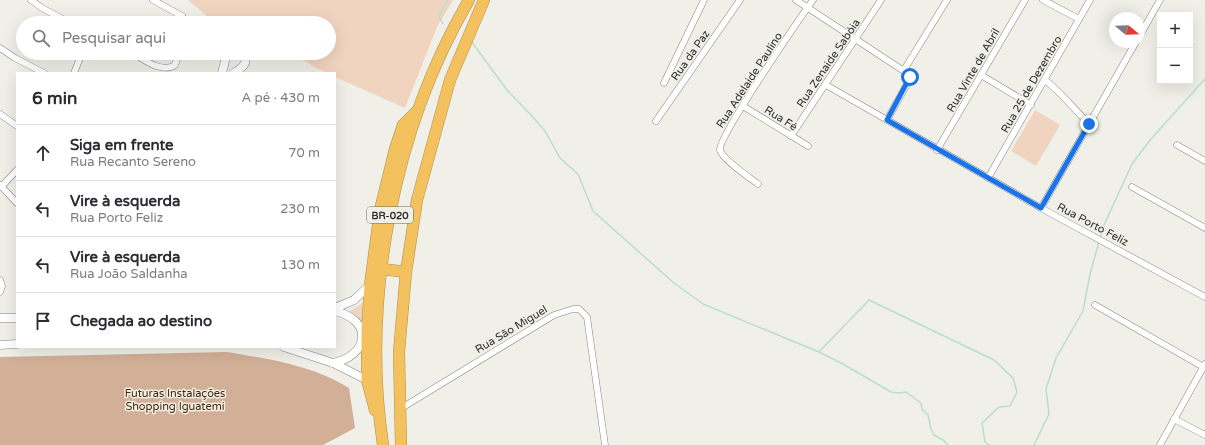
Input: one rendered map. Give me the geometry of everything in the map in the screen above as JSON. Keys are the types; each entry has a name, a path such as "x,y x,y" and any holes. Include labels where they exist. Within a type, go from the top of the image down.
{"highway":[{"name":"BR-020","path":"383,445 379,420 377,340 385,237 401,161 416,112 453,27 469,0"},
{"name":"BR-020","path":"401,445 398,410 399,352 406,272 417,200 442,105 458,59 484,0"},
{"path":"379,420 373,405 367,380 367,332 370,285 380,210 395,149 403,125 409,117 416,112"},
{"path":"382,270 406,272"}],"street":[{"path":"31,0 57,16"},
{"path":"153,0 182,16"},
{"path":"664,83 704,0"},
{"name":"Rua da Paz","path":"656,121 740,0"},
{"path":"796,0 910,75 910,79 887,120"},
{"name":"Rua Adelaide Paulino","path":"758,184 728,160 720,149 725,135 743,106 813,0"},
{"name":"Rua Zenaide Sabóia","path":"791,136 881,0"},
{"path":"904,70 947,0"},
{"name":"Rua Vinte de Abril","path":"937,150 1025,0"},
{"path":"1043,0 1079,19"},
{"name":"Rua 25 de Dezembro","path":"988,178 1090,0"},
{"path":"1145,26 1160,0"},
{"path":"0,48 16,59"},
{"path":"1041,208 1133,48"},
{"path":"19,60 42,72"},
{"path":"74,72 79,60"},
{"path":"145,60 160,68 166,69 174,65 176,60"},
{"path":"225,72 226,60"},
{"path":"236,72 243,67 246,60"},
{"path":"981,75 1031,105"},
{"path":"1045,80 1061,93 1073,109 1089,124"},
{"name":"Rua Porto Feliz","path":"826,85 937,150 1041,208 1110,244 1205,298"},
{"name":"Rua Fé","path":"743,106 808,146"},
{"path":"0,114 16,124"},
{"path":"1176,145 1205,161"},
{"path":"16,171 1,185 16,202"},
{"path":"1132,187 1205,228"},
{"path":"0,280 2,286 0,292"},
{"path":"336,309 354,300 370,285"},
{"path":"1095,305 1204,366 1160,445"},
{"name":"Rua São Miguel","path":"398,410 554,314 579,309 587,318 605,445"},
{"path":"333,363 341,362 349,357 360,344 363,337 363,331 357,322 345,314 336,310"},
{"path":"0,318 16,318"},
{"path":"0,345 16,344"},
{"path":"287,348 333,363 367,380"},
{"path":"1174,419 1205,435"}],"shaded area":[{"path":"188,0 453,0 437,27 405,108 336,77 336,72 326,72 318,69 305,60 336,60 336,16 207,16"},
{"path":"1035,110 1060,125 1036,166 1011,151"},
{"path":"363,303 362,324 348,312"}],"green space":[{"name":"Futuras Instalações Shopping Iguatemi","path":"227,352 274,360 305,368 335,380 349,388 355,428 323,445 0,445 0,357"}],"waterway":[{"path":"443,24 439,17 448,0"},
{"path":"471,41 507,90 545,131 560,158 578,174 593,211 674,283 703,304 819,352 891,392 906,392 921,403 922,409 928,415 934,435 948,445"},
{"path":"1100,239 1104,225 1132,164 1151,139 1205,79"},
{"path":"1034,445 1049,414 1046,389 1056,358 1083,311 1090,274 1099,242"},
{"path":"819,352 869,300 994,360 1013,378 1017,392 1010,406 999,407 982,423 985,442 989,445"}],"route":[{"path":"910,77 887,120 937,150 1041,208 1089,124"}]}
